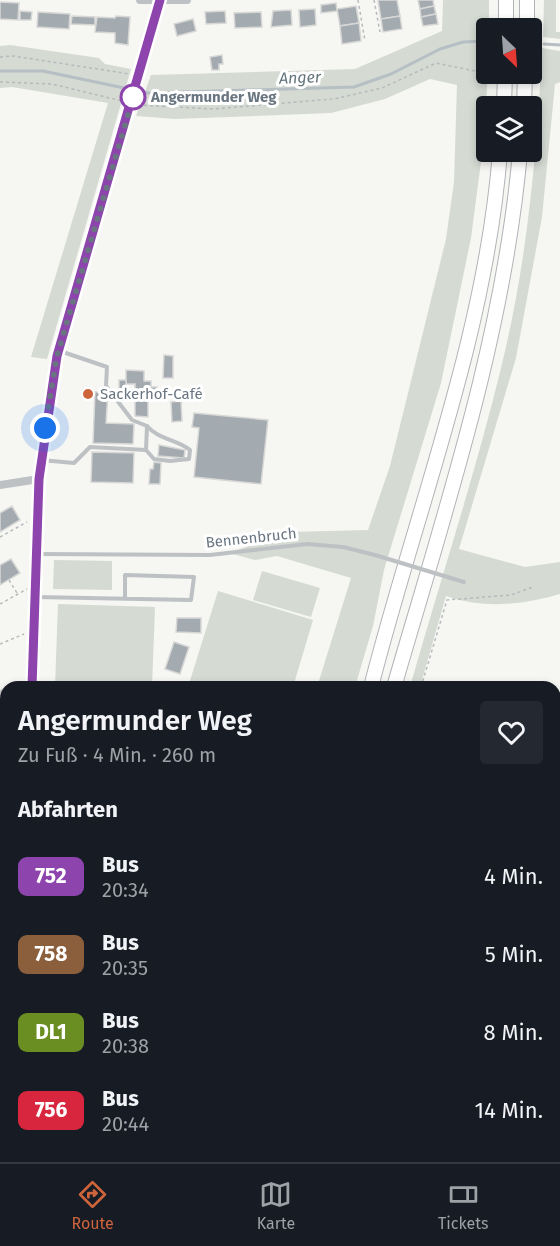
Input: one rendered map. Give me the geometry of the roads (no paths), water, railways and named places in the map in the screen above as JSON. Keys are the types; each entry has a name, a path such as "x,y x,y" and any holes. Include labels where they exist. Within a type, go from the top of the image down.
{"highway":[{"path":"506,0 506,18"},
{"path":"527,18 528,3"},
{"path":"373,681 395,594 456,389 476,308 489,240 499,162"},
{"path":"396,681 479,389 496,312 518,162"}],"street":[{"path":"140,0 187,0"},
{"path":"32,681 40,460 59,350 160,1"},
{"path":"0,485 39,479"}],"lane":[{"path":"59,350 107,367 106,386 132,420 147,426 154,434 190,450 189,459 170,461 154,459 146,450 147,426"},
{"path":"40,460 74,463 90,447 146,450"},
{"name":"Bennenbruch","path":"36,554 210,555 307,544 343,547 464,582"},
{"path":"35,597 191,600 194,577 125,575 125,598"}],"waterway":[{"name":"Anger","path":"0,71 43,71 148,93 354,87 391,74 440,49 463,42 476,41"},
{"name":"Anger","path":"544,44 560,45"}],"place":[{"name":"Angermunder Weg","path":"133,97"},
{"name":"Sackerhof-Café","path":"88,394"}]}
